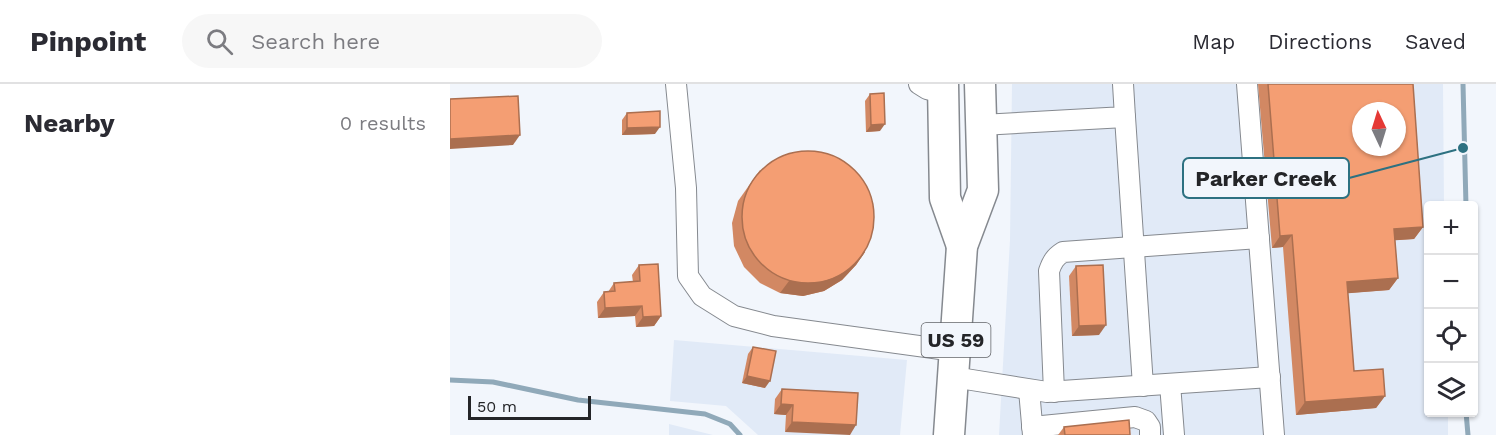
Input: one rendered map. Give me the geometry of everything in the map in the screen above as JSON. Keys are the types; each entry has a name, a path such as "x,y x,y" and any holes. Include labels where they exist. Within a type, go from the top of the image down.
{"highway":[{"name":"US 59","path":"949,435 962,246 982,190 980,84"},
{"name":"US 59","path":"935,87 945,198 962,246"}],"lane":[{"path":"676,84 685,178 688,276 702,296 734,316 954,364 1029,390 1054,392 1270,377"},
{"path":"1123,84 1143,386"},
{"path":"1247,84 1274,435"},
{"path":"981,125 1125,117"},
{"path":"1054,392 1049,271 1052,262 1063,252 1259,238"},
{"path":"1170,384 1174,435"},
{"path":"1029,390 1033,431 1135,417 1148,428"}],"shaded area":[{"path":"1012,84 1443,84 1444,201 1424,201 1424,417 1448,417 1448,435 999,435 1010,240"},
{"path":"674,340 907,360 900,435 758,435 726,406 670,401"},
{"path":"669,424 713,435 669,435"}],"building":[{"path":"1268,84 1413,84 1423,227 1394,229 1398,278 1347,282 1354,371 1383,369 1385,396 1305,402 1292,235 1280,236"},
{"path":"884,93 885,124 871,125 870,94"},
{"path":"518,96 520,135 450,139 450,99"},
{"path":"660,111 660,127 627,128 627,113"},
{"path":"808,151 833,156 855,170 869,192 874,217 869,242 855,264 833,278 808,283 783,278 761,264 747,242 742,217 747,192 761,170 783,156"},
{"path":"658,264 661,316 643,317 642,306 605,308 604,292 615,291 614,283 640,281 639,265"},
{"path":"1103,265 1106,325 1079,326 1076,266"},
{"path":"753,347 776,351 770,381 747,376"},
{"path":"782,389 858,393 856,425 792,422 793,405 781,404"},
{"path":"1129,420 1130,435 1065,435 1064,427"}],"waterway":[{"path":"1463,84 1466,201"},
{"path":"450,380 493,382 578,400 705,414 730,424 740,435"},
{"path":"1466,417 1468,435"}],"place":[{"name":"Parker Creek","path":"1463,148"}]}
